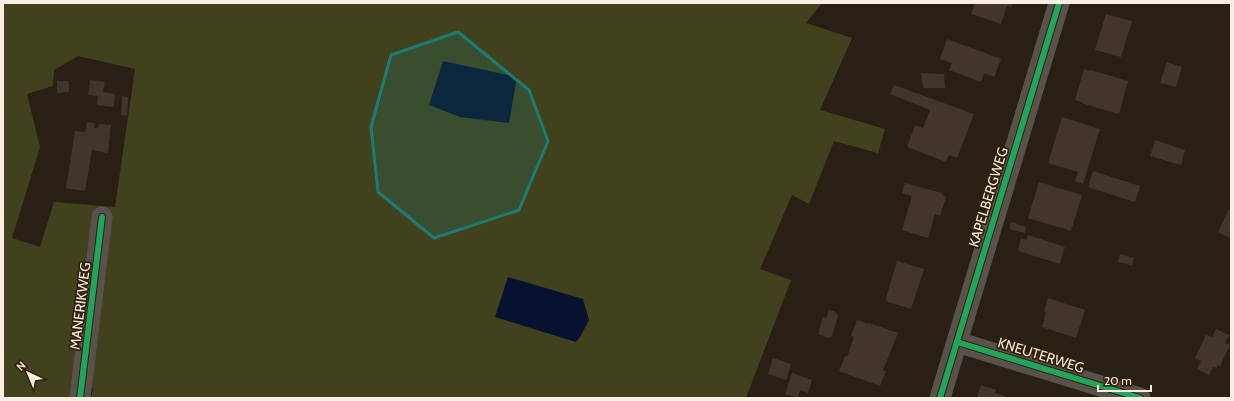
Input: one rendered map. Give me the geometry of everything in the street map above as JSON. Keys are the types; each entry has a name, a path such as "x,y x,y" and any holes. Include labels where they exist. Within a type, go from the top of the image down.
{"street":[{"name":"KAPELBERGWEG","path":"940,398 1059,3"},
{"name":"MANERIKWEG","path":"80,398 102,217"},
{"name":"KNEUTERWEG","path":"957,342 1140,398"}],"highlighted area":[{"path":"458,32 529,90 548,141 519,210 434,238 378,192 371,127 391,55"}],"shaded area":[{"path":"3,3 822,3 806,23 852,38 820,110 885,129 878,153 834,141 809,204 792,195 760,269 791,280 746,398 91,398 93,388 78,385 75,398 3,398","holes":["78,56 135,69 115,207 54,202 40,247 12,238 40,147 27,94 53,86 54,70"]}],"water":[{"path":"443,61 517,77 509,123 460,117 429,105"},
{"path":"508,277 583,299 589,320 576,342 495,317"}],"building":[{"path":"975,3 1013,3 1011,7 1007,6 1001,24 971,14"},
{"path":"1106,14 1132,21 1121,57 1095,50"},
{"path":"947,39 1001,59 994,77 984,73 981,82 949,70 952,63 940,59"},
{"path":"1167,62 1182,67 1176,87 1160,83"},
{"path":"1084,69 1128,81 1119,114 1075,100"},
{"path":"921,73 944,74 945,88 923,88"},
{"path":"90,80 105,82 103,92 115,94 114,107 97,105 98,96 88,95"},
{"path":"57,81 69,81 69,92 57,93"},
{"path":"894,85 974,114 957,158 949,155 946,162 907,147 915,125 923,128 930,110 890,94"},
{"path":"122,96 128,97 127,116 121,115"},
{"path":"1062,117 1100,129 1083,184 1075,181 1078,172 1048,163"},
{"path":"87,122 95,123 94,128 98,128 99,124 111,125 108,153 92,150 85,191 66,188 75,131 85,132"},
{"path":"1155,140 1185,150 1181,165 1150,156"},
{"path":"1093,171 1140,186 1135,202 1088,187"},
{"path":"1039,182 1082,195 1071,231 1028,218"},
{"path":"905,183 942,193 942,195 946,197 940,216 935,214 928,238 902,230 912,196 902,193"},
{"path":"1229,209 1231,209 1230,238 1218,232"},
{"path":"1011,222 1026,227 1025,233 1009,229"},
{"path":"1028,235 1065,247 1060,264 1018,251 1021,238 1026,240"},
{"path":"1120,254 1134,258 1132,265 1118,262"},
{"path":"897,261 924,269 911,309 885,301"},
{"path":"1048,298 1085,310 1076,338 1042,327 1046,312 1044,311"},
{"path":"829,310 836,312 838,316 832,336 828,338 818,334 823,317 826,318"},
{"path":"857,320 898,333 883,370 886,371 880,386 839,371 845,356 847,357 854,337 851,336"},
{"path":"1216,329 1229,335 1225,343 1230,345 1220,366 1218,365 1216,368 1213,367 1209,375 1197,369 1201,361 1195,358 1206,335 1212,337"},
{"path":"773,358 791,364 786,380 768,374"},
{"path":"792,373 812,380 808,393 800,390 798,398 785,394"},
{"path":"981,385 996,390 995,393 1011,398 977,398"}],"cycle path":[{"path":"940,398 1059,3"},
{"path":"80,398 102,217"},
{"path":"957,342 1140,398"}]}
